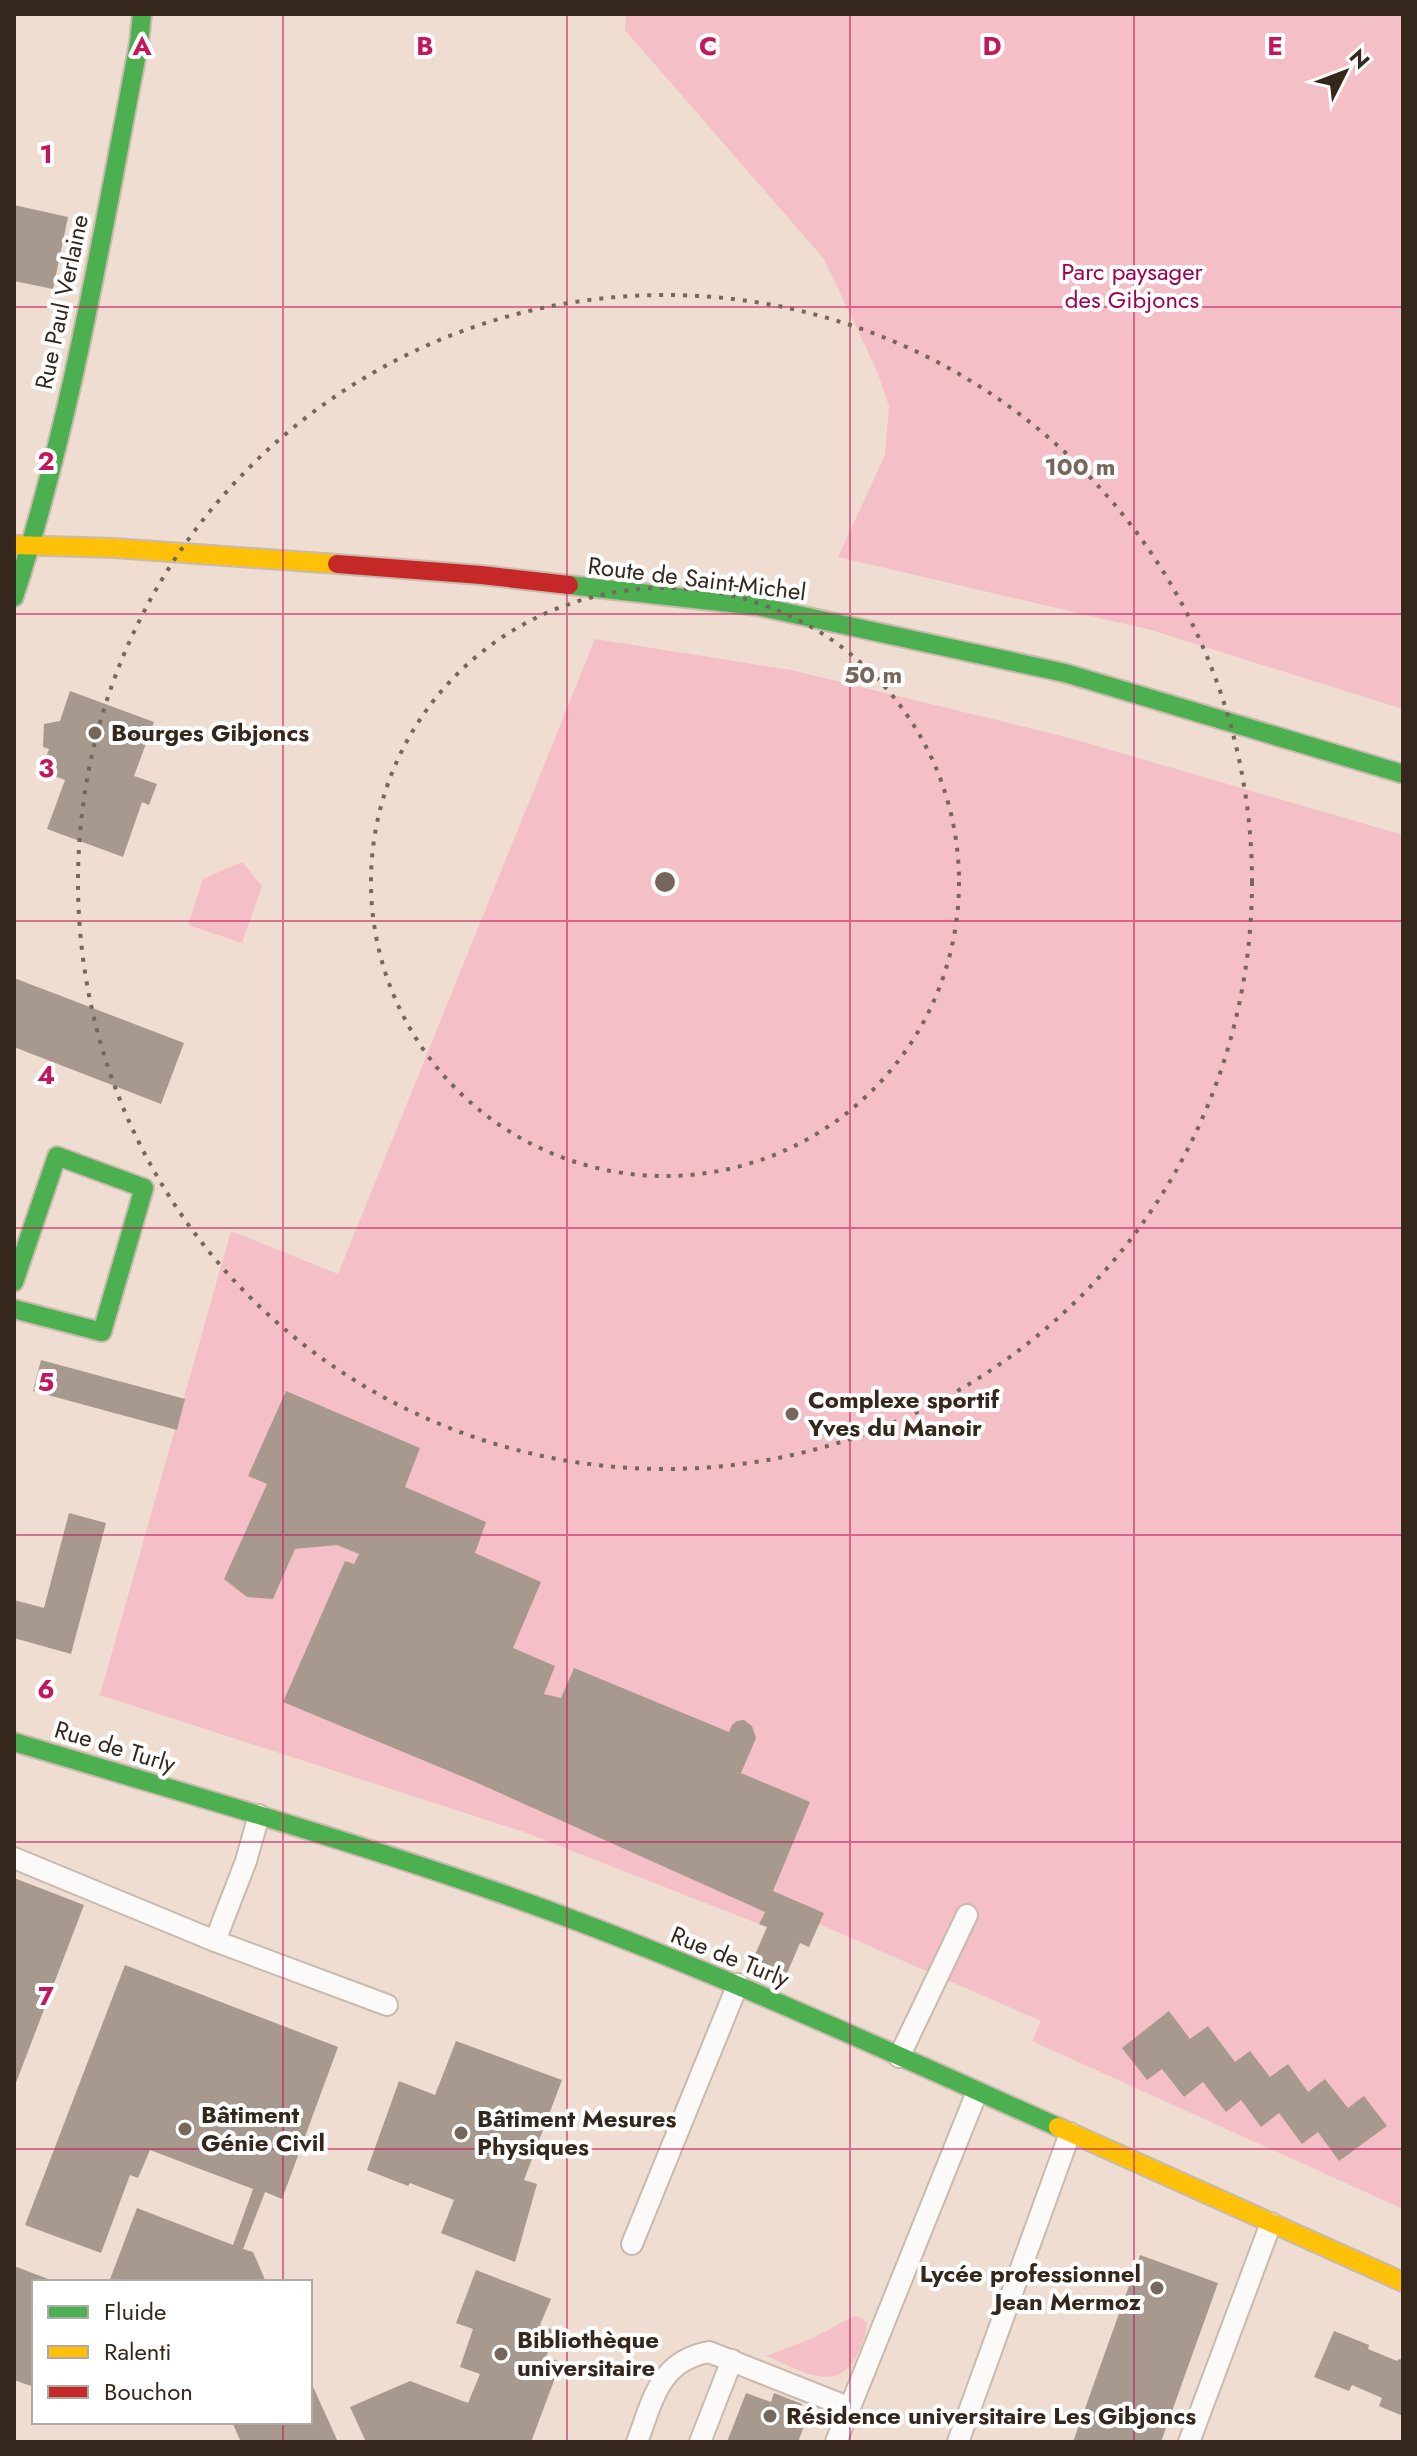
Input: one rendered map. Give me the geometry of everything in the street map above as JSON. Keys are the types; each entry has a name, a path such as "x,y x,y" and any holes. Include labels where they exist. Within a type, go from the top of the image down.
{"street":[{"name":"Rue Paul Verlaine","path":"14,597 23,545 79,349 139,43 142,14"},
{"name":"Route de Saint-Michel","path":"23,545 114,548 481,575 757,606 1065,673 1403,774"},
{"path":"14,1282 57,1156 144,1188 102,1332 14,1309"},
{"name":"Rue de Turly","path":"14,1742 259,1815 495,1891 738,1984 1403,2282"}],"lane":[{"path":"215,1941 246,1861 259,1815"},
{"path":"14,1858 215,1941 387,2005"},
{"path":"899,2057 967,1915"},
{"path":"632,2244 738,1984"},
{"path":"836,2442 977,2092"},
{"path":"958,2442 1070,2133"},
{"path":"1189,2442 1271,2223"},
{"path":"637,2442 656,2391 671,2368 690,2355 709,2352 848,2407"},
{"path":"700,2442 732,2360"}],"green space":[{"name":"Parc paysager des Gibjoncs","path":"626,14 1403,14 1403,709 1151,630 838,557 885,455 889,406 877,371 824,259 625,30"},
{"name":"Complexe sportif Yves du Manoir","path":"595,639 791,670 1066,737 1403,835 1403,2209 1032,2041 1041,2021 819,1924 773,1892 759,1924 524,1832 100,1695 231,1231 338,1274"},
{"path":"242,862 262,886 242,943 188,925 203,879"},
{"path":"854,2316 867,2323 865,2335 850,2366 840,2374 817,2376 766,2356 813,2338"}],"building":[{"path":"14,205 68,217 53,289 14,281"},
{"path":"70,691 154,722 134,776 157,784 149,805 142,802 123,857 47,829 65,780 41,771 49,749 43,747 44,724 60,721"},
{"path":"14,978 184,1043 161,1104 14,1047"},
{"path":"41,1360 185,1399 177,1430 33,1391"},
{"path":"286,1391 420,1448 405,1487 486,1522 475,1553 541,1582 513,1648 555,1666 544,1694 561,1698 574,1668 729,1732 737,1721 744,1720 752,1726 756,1738 741,1773 810,1802 773,1891 824,1913 809,1947 800,1943 782,1985 748,1971 767,1927 759,1924 765,1912 473,1781 283,1702 345,1561 354,1564 359,1554 337,1545 295,1549 273,1599 247,1597 224,1579 267,1484 248,1476"},
{"path":"69,1513 106,1523 71,1654 14,1638 14,1600 44,1608"},
{"path":"14,1878 84,1905 14,2088"},
{"name":"Bâtiment Génie Civil","path":"125,1965 338,2047 282,2199 265,2192 243,2249 253,2252 265,2280 110,2280 137,2208 233,2245 253,2189 150,2150 138,2178 130,2175 101,2253 25,2225"},
{"path":"1169,2011 1190,2039 1208,2026 1235,2062 1250,2051 1270,2077 1288,2064 1308,2092 1325,2079 1348,2108 1364,2096 1387,2126 1339,2161 1318,2132 1302,2144 1279,2113 1261,2127 1241,2100 1226,2112 1203,2082 1184,2097 1162,2069 1147,2080 1122,2048"},
{"name":"Bâtiment Mesures Physiques","path":"456,2041 562,2080 524,2180 537,2184 515,2262 441,2233 454,2200 367,2170 399,2081 435,2095"},
{"path":"1140,2255 1218,2283 1161,2442 1073,2442"},
{"path":"14,2266 51,2280 32,2280 32,2386 14,2380"},
{"name":"Bibliothèque universitaire","path":"476,2270 551,2299 540,2325 556,2331 546,2357 561,2362 531,2442 366,2442 350,2407 410,2381 468,2403 480,2374 460,2367 473,2329 456,2323"},
{"path":"1334,2331 1369,2345 1368,2349 1397,2361 1403,2360 1403,2416 1379,2406 1382,2398 1352,2385 1349,2391 1314,2377"},
{"path":"312,2384 338,2442 241,2442 233,2424 312,2424"},
{"name":"Résidence universitaire Les Gibjoncs","path":"746,2393 771,2402 774,2393 802,2404 798,2414 807,2418 798,2442 727,2442"}],"traffic: fast":[{"path":"14,597 35,529 70,391 113,182 142,14"},
{"path":"569,585 757,606 1065,673 1403,774"},
{"path":"14,1282 57,1156 144,1188 102,1332 14,1309"},
{"path":"14,1742 375,1851 566,1917 779,2003 1058,2127"}],"traffic: slow":[{"path":"14,545 114,548 337,564"},
{"path":"1058,2127 1403,2282"}],"traffic: jam":[{"path":"337,564 569,585"}],"place":[{"name":"Bourges Gibjoncs","path":"95,733"},
{"name":"Complexe sportif Yves du Manoir","path":"792,1414"},
{"name":"Bâtiment Génie Civil","path":"185,2129"},
{"name":"Bâtiment Mesures Physiques","path":"461,2133"},
{"name":"Lycée professionnel Jean Mermoz","path":"1157,2288"},
{"name":"Bibliothèque universitaire","path":"501,2354"},
{"name":"Résidence universitaire Les Gibjoncs","path":"770,2416"}]}
